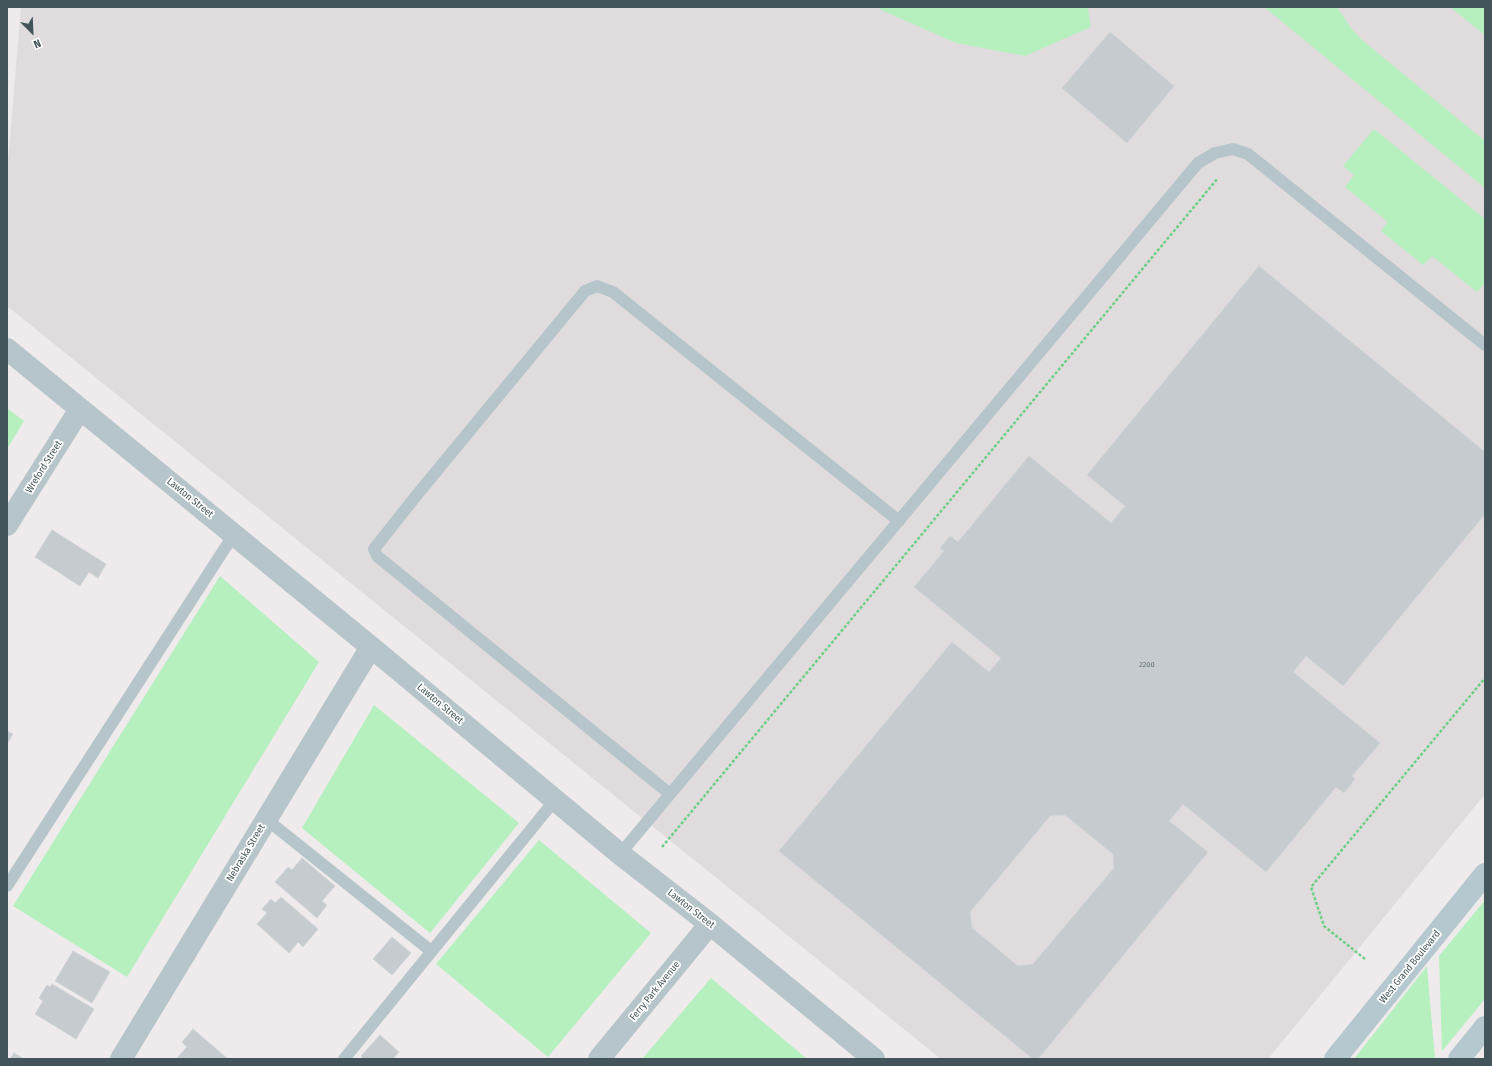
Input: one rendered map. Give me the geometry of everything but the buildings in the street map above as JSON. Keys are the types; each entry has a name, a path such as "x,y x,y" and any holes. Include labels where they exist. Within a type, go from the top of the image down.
{"main road":[{"name":"West Grand Boulevard","path":"1335,1059 1485,874"},
{"path":"1459,1059 1485,1027"}],"street":[{"name":"Lawton Street","path":"7,349 234,534 620,854 710,924 874,1059"},
{"name":"Wreford Street","path":"7,526 80,409"},
{"name":"Nebraska Street","path":"121,1059 370,647"},
{"name":"Ferry Park Avenue","path":"600,1059 710,924"}],"lane":[{"path":"620,854 1198,163 1215,153 1233,149 1248,154 1485,345"},
{"path":"670,794 377,556 374,549 550,333 585,291 597,286 613,292 898,520"},
{"path":"7,886 234,534"},
{"path":"344,1059 555,800"},
{"path":"266,819 431,951"}],"path":[{"path":"662,847 1221,174"},
{"path":"1365,959 1324,926 1311,887 1485,678"}],"shaded area":[{"path":"21,7 1485,7 1485,794 1268,1059 941,1059 7,306 7,174"}],"green space":[{"path":"879,7 1089,7 1088,10 1091,27 1025,56 956,43 881,10"},
{"path":"1264,7 1337,7 1351,28 1362,40 1485,141 1485,188"},
{"path":"1450,7 1485,7 1485,35"},
{"path":"1374,129 1485,219 1485,283 1477,292 1432,256 1423,265 1381,231 1388,222 1345,187 1354,175 1343,166"},
{"path":"7,408 24,421 7,449"},
{"path":"220,576 319,662 127,977 13,906"},
{"path":"374,705 519,823 430,933 302,828"},
{"path":"539,840 651,933 548,1057 436,964"},
{"path":"1485,900 1485,999 1442,1051 1439,956"},
{"path":"1427,966 1435,1059 1354,1059"},
{"path":"711,978 807,1059 642,1059"}]}
